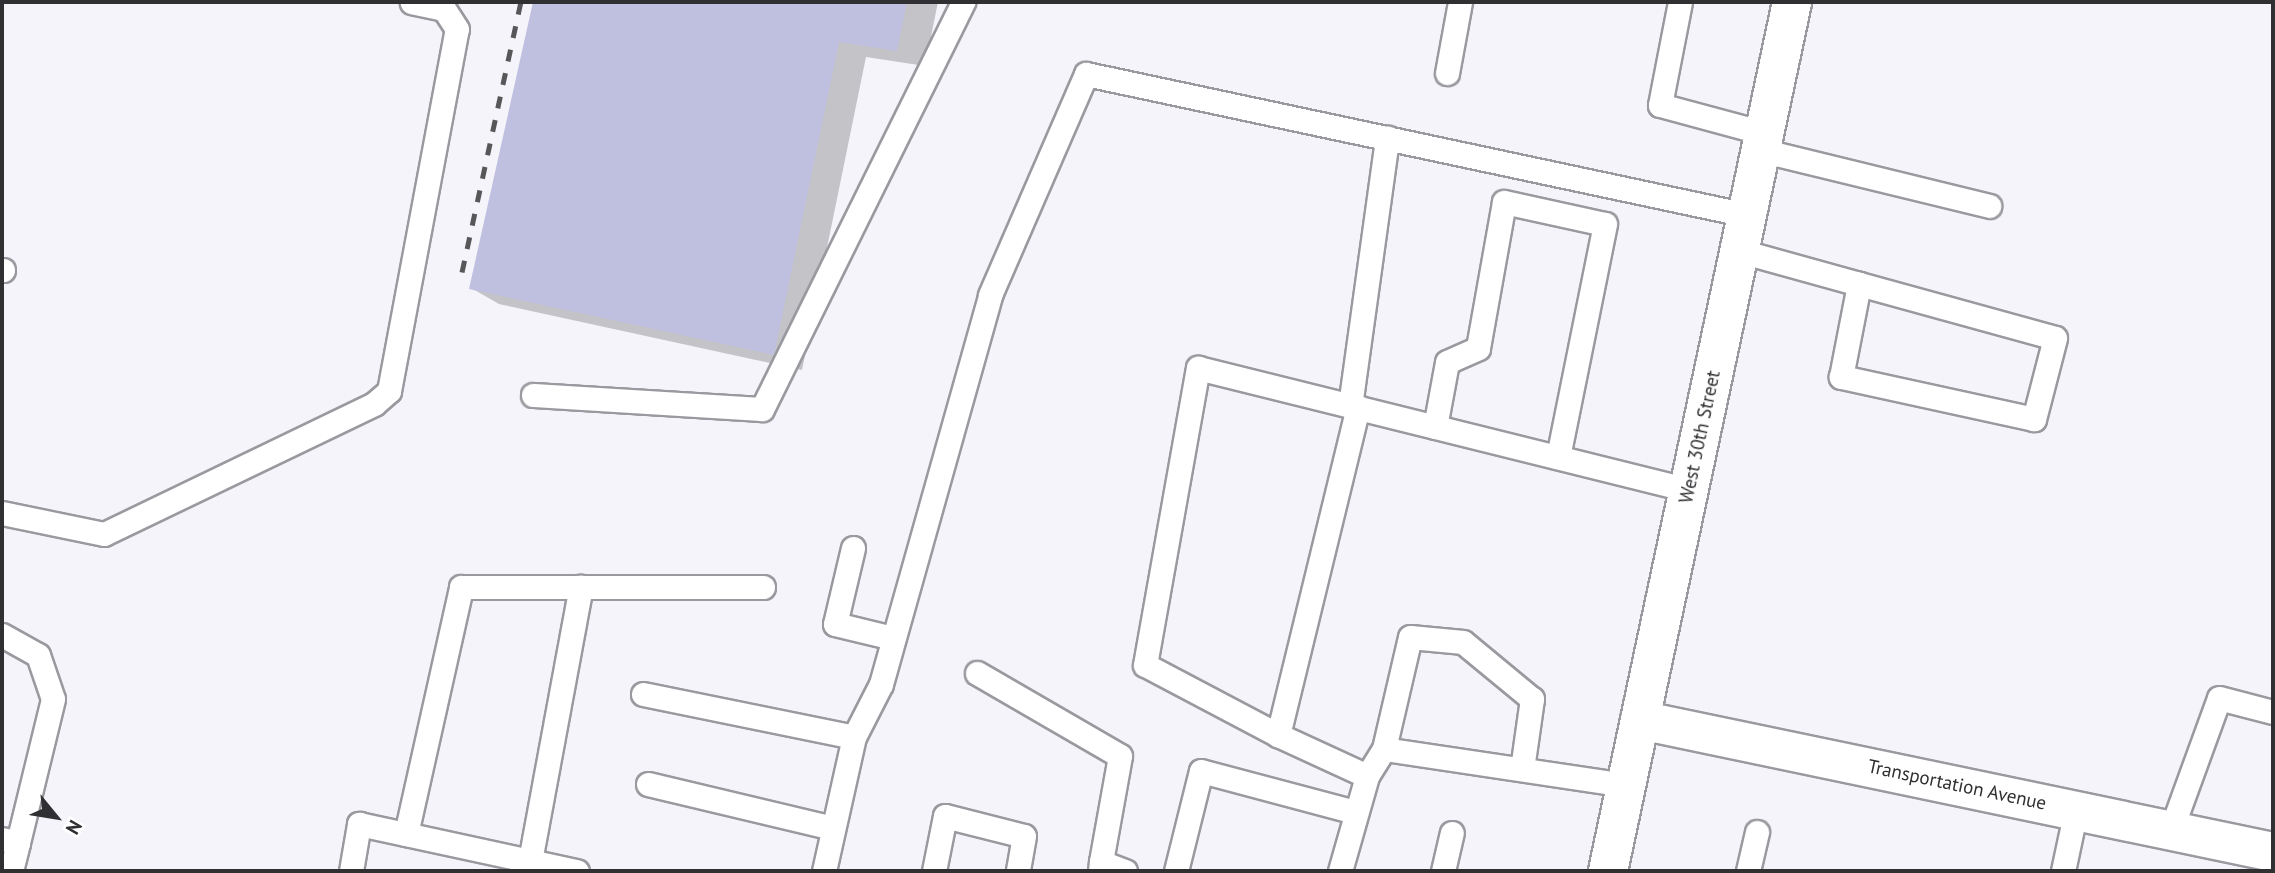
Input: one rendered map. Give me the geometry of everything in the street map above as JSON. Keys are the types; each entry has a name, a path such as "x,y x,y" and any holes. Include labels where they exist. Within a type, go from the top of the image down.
{"street":[{"name":"West 30th Street","path":"1608,871 1792,2"},
{"name":"Transportation Avenue","path":"1640,720 2273,852"}],"lane":[{"path":"2,513 104,534 374,404 389,391 457,29 444,9 412,2"},
{"path":"533,395 762,409 963,2"},
{"path":"1447,73 1460,2"},
{"path":"1680,2 1660,105 1762,142 1989,206"},
{"path":"824,871 854,737 881,684 990,295 1086,75 1387,138 1743,233 1859,284 2055,338 2035,419 1841,377 1859,284"},
{"path":"1278,735 1354,407 1387,138"},
{"path":"1436,427 1447,362 1478,348 1504,202 1605,224 1558,457"},
{"path":"1367,776 1278,735 1145,665 1198,368 1689,490"},
{"path":"853,548 835,624 893,639"},
{"path":"406,834 461,587 764,587"},
{"path":"530,861 581,587"},
{"path":"2,635 38,655 53,699 10,841 11,871"},
{"path":"1340,871 1367,776 1384,748 1410,637 1463,642 1531,699 1522,769"},
{"path":"977,673 1119,756 1101,867 1125,871"},
{"path":"643,694 854,737"},
{"path":"2171,830 2219,698 2273,712"},
{"path":"1384,748 1626,785"},
{"path":"1176,871 1201,771 1356,812"},
{"path":"648,784 834,828"},
{"path":"2063,871 2076,810"},
{"path":"934,871 945,816 1024,836 1018,871"},
{"path":"351,871 359,824 577,871"},
{"path":"1748,871 1757,832"},
{"path":"1443,871 1452,833"}],"building":[{"path":"533,2 907,2 897,51 839,42 774,355 469,289"}],"railway":[{"path":"462,272 521,2"}]}
